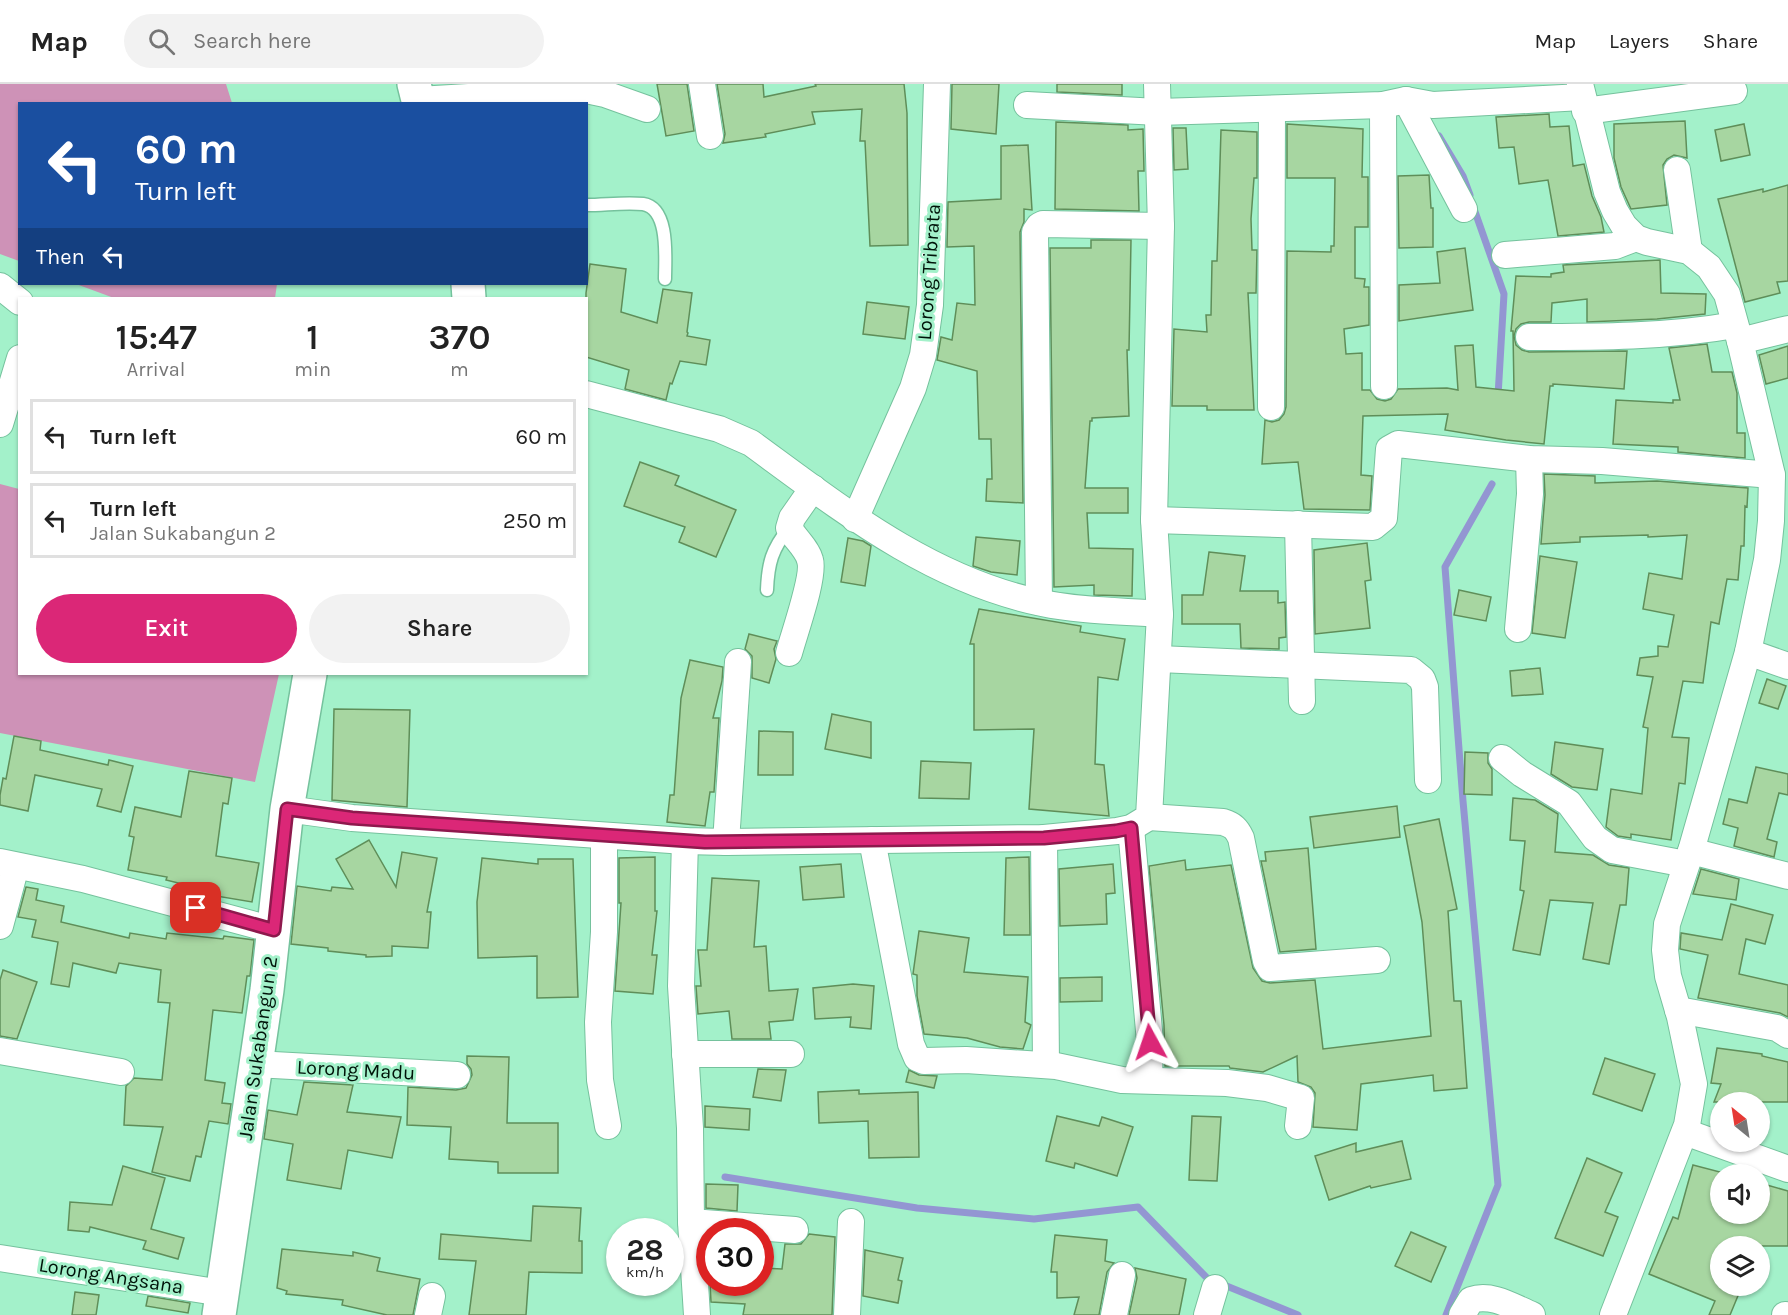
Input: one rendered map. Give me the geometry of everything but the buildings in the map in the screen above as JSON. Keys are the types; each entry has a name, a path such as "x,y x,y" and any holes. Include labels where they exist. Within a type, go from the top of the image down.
{"street":[{"path":"702,84 710,136"},
{"name":"Lorong Tribrata","path":"855,519 913,388 923,355 930,305 937,84"},
{"path":"1149,1080 1150,1042 1140,822 1159,659 1160,614 1154,520 1161,226 1157,84"},
{"path":"417,96 586,90 605,94 647,109"},
{"path":"1027,105 1158,112 1394,102 1432,105 1734,91"},
{"path":"1582,97 1607,192 1619,219 1636,238 1663,247 1689,251 1709,267 1727,294 1776,461 1767,560 1748,652 1689,857 1667,924 1668,976 1694,1084 1685,1132 1613,1315"},
{"path":"1394,102 1464,209"},
{"path":"1384,387 1394,102"},
{"path":"1271,407 1272,108"},
{"path":"1677,170 1689,251"},
{"path":"1039,602 1035,232 1043,224 1161,226"},
{"path":"1505,255 1615,246 1636,238"},
{"path":"0,286 18,300"},
{"path":"1529,337 1653,335 1702,331 1738,333 1788,329"},
{"path":"0,424 18,365"},
{"path":"588,395 719,429 737,436 751,443 855,519 950,574 1002,592 1063,607 1160,614"},
{"path":"1154,520 1373,527 1384,518 1389,449 1398,444 1529,459 1614,462 1776,461"},
{"path":"1518,629 1530,494 1529,459"},
{"path":"789,653 807,588 811,563 807,553 789,528 792,518 813,488"},
{"path":"1298,524 1302,701"},
{"path":"1748,652 1788,666"},
{"path":"1159,659 1411,670 1418,675 1425,687 1428,780"},
{"path":"726,842 738,662"},
{"name":"Jalan Sukabangun 2","path":"220,1304 267,990 287,809 310,675"},
{"path":"1502,758 1522,774 1569,803 1595,838 1612,850 1689,857 1788,876"},
{"path":"287,809 352,818 604,836 726,842 1044,838 1116,831 1140,822 1223,822 1232,825 1241,838 1266,961 1270,968 1377,960"},
{"path":"604,836 603,932 598,1022 600,1080 608,1126"},
{"path":"1044,838 1046,1065"},
{"path":"872,840 914,1054 924,1061 966,1060 1046,1065 1122,1080 1227,1083 1267,1088 1301,1098 1298,1126"},
{"path":"685,841 681,986 690,1128 691,1222 697,1315"},
{"path":"0,927 8,864 93,881 274,930"},
{"path":"1678,1010 1777,1028 1788,1035"},
{"path":"0,1051 121,1072"},
{"path":"685,1054 791,1054"},
{"name":"Lorong Madu","path":"255,1064 457,1075"},
{"path":"1685,1132 1788,1169"},
{"path":"691,1222 795,1230"},
{"path":"847,1315 851,1222"},
{"name":"Lorong Angsana","path":"0,1258 220,1304"},
{"path":"1114,1315 1122,1275"},
{"path":"1208,1315 1215,1288"},
{"path":"1462,1315 1472,1300 1489,1297 1532,1315"}],"lane":[{"path":"588,205 645,204 655,210 664,230 665,279"},
{"path":"767,590 768,570 775,546 789,528"}],"shaded area":[{"path":"0,84 226,84 232,102 18,102 18,261 0,254"},
{"path":"79,285 277,285 275,297 111,297"},
{"path":"0,484 18,489 18,675 279,675 255,782 0,733"}],"waterway":[{"path":"1439,136 1463,176 1470,195"},
{"path":"1473,206 1504,294 1498,396"},
{"path":"1446,1315 1498,1185 1463,801 1445,567 1492,484"},
{"path":"725,1177 917,1208 1034,1219 1138,1207 1207,1278 1298,1315"}],"route":[{"path":"196,908 274,930 287,809 352,818 705,842 1044,838 1131,828 1150,1042"}]}
